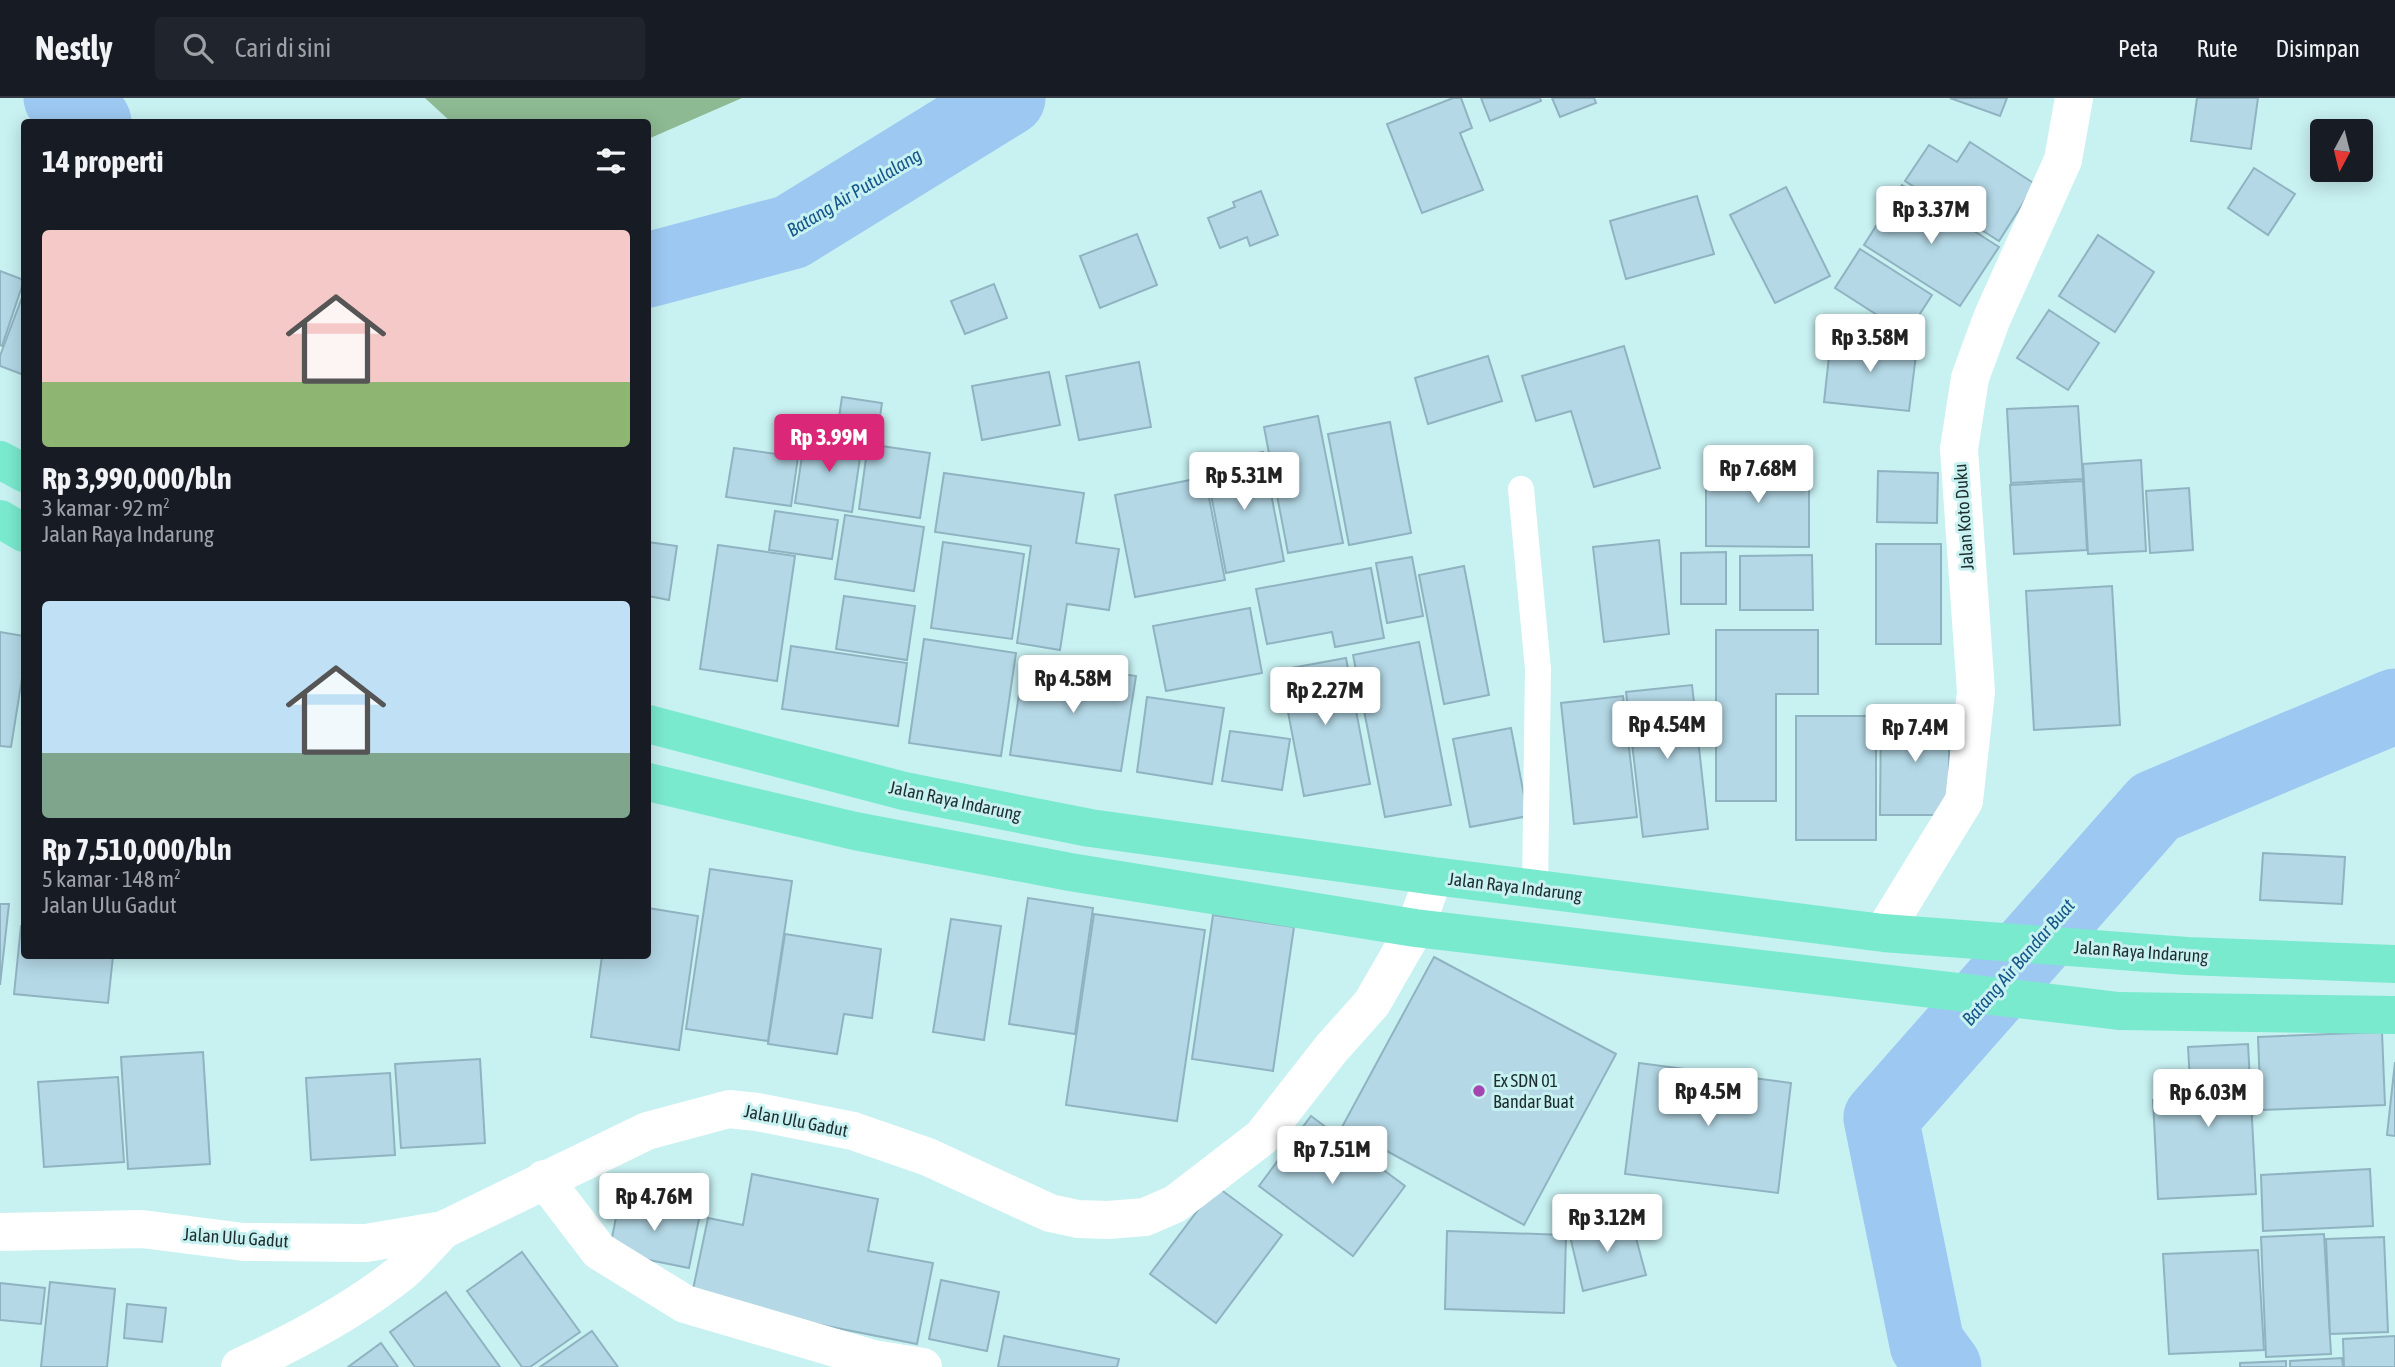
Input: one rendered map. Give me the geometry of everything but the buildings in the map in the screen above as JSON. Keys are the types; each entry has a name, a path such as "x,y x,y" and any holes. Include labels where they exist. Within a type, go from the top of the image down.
{"highway":[{"path":"0,460 21,471"},
{"path":"0,519 21,531"},
{"name":"Jalan Raya Indarung","path":"651,725 904,791 1090,828 1535,890 1883,933 2188,956 2395,964"},
{"path":"651,783 855,831 1057,869 1415,928 2119,1011 2395,1015"}],"street":[{"name":"Jalan Koto Duku","path":"1883,933 1964,801 1976,692 1959,449 1968,390 1992,318 2063,160 2074,98"},
{"name":"Jalan Ulu Gadut","path":"0,1233 142,1229 244,1242 366,1243 443,1230 646,1131 729,1109 853,1131 928,1157 1050,1213 1078,1219 1145,1217 1175,1204 1262,1137 1331,1049 1372,1003 1415,928 1434,876"},
{"path":"544,1179 599,1251 685,1304 873,1359 923,1367"},
{"path":"240,1367 348,1308 402,1272 443,1230"}],"lane":[{"path":"1521,489 1538,669 1535,890"}],"green space":[{"path":"425,98 742,98 651,138 651,119 448,119"}],"waterway":[{"name":"Batang Air Putulalang","path":"61,98 90,119"},
{"name":"Batang Air Putulalang","path":"651,269 791,232 1008,98"},
{"name":"Batang Air Bandar Buat","path":"1944,1367 1927,1344 1881,1118 2155,807 2395,706"}],"place":[{"name":"Ex SDN 01 Bandar Buat","path":"1479,1091"}]}
